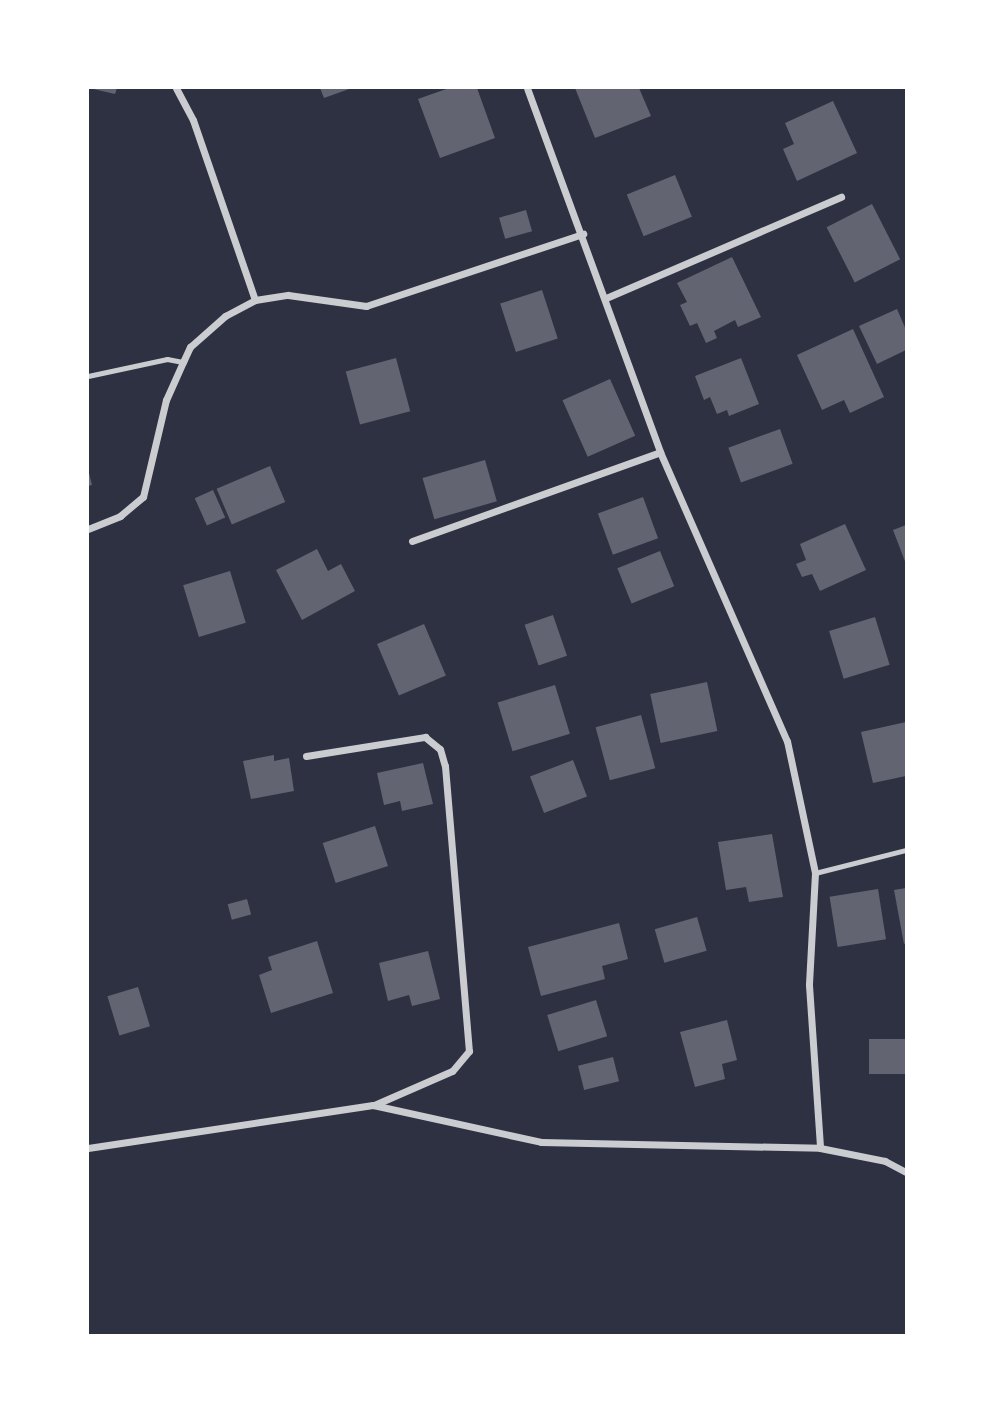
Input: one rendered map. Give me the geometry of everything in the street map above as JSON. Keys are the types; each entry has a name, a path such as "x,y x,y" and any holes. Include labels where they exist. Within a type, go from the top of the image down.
{"street":[{"path":"176,88 194,120 255,300"},
{"path":"527,88 583,234 660,452 787,741 815,873 809,985 820,1148"},
{"path":"606,298 841,197"},
{"path":"88,529 120,516 143,497 166,400 183,362 190,347 225,316 255,300 288,295 366,306 583,234"},
{"path":"412,541 660,452"},
{"path":"88,1148 373,1105 452,1071 469,1051 445,766 440,749 425,737 306,756"},
{"path":"373,1105 541,1142 820,1148 885,1161 906,1172"}],"lane":[{"path":"88,376 167,359 183,362"},
{"path":"815,873 906,850"}],"building":[{"path":"89,88 117,88 115,94"},
{"path":"320,88 352,88 324,98"},
{"path":"449,88 477,88 495,138 440,158 418,99"},
{"path":"575,88 639,88 651,116 595,138"},
{"path":"833,101 857,153 797,181 783,149 794,144 785,123"},
{"path":"675,175 692,217 644,236 627,194"},
{"path":"872,204 900,259 855,282 827,227"},
{"path":"526,210 532,231 505,239 499,218"},
{"path":"732,257 761,317 738,327 735,320 714,331 717,338 706,343 697,323 690,326 680,305 687,302 677,283"},
{"path":"542,290 558,339 516,352 500,304"},
{"path":"897,309 906,330 906,350 877,364 859,326"},
{"path":"853,329 884,397 850,413 844,400 822,410 797,355"},
{"path":"396,358 410,411 360,425 346,371"},
{"path":"741,358 759,404 729,416 727,410 717,414 710,397 704,400 695,376"},
{"path":"610,379 635,436 588,457 562,400"},
{"path":"780,429 793,464 741,483 728,448"},
{"path":"485,460 497,501 434,519 423,478"},
{"path":"270,466 285,502 232,525 217,489"},
{"path":"88,469 92,485 88,486"},
{"path":"213,490 225,517 207,526 195,498"},
{"path":"643,497 658,538 613,555 598,513"},
{"path":"845,524 866,570 820,591 812,574 802,577 796,564 806,560 800,544"},
{"path":"906,525 906,564 893,530"},
{"path":"317,549 328,571 341,564 355,591 302,620 276,570"},
{"path":"660,551 674,586 632,603 617,568"},
{"path":"230,571 246,623 199,637 183,585"},
{"path":"553,615 567,656 539,665 525,625"},
{"path":"875,617 890,665 844,679 829,631"},
{"path":"424,624 446,676 399,695 377,644"},
{"path":"707,682 717,731 661,743 650,694"},
{"path":"555,685 570,734 513,751 498,703"},
{"path":"641,715 655,768 610,780 596,727"},
{"path":"906,722 906,776 873,783 861,732"},
{"path":"274,755 274,761 289,758 294,791 251,799 243,761"},
{"path":"573,760 587,796 544,813 530,776"},
{"path":"423,763 433,804 402,811 400,801 384,805 377,773"},
{"path":"375,826 388,866 336,883 323,843"},
{"path":"772,834 783,897 749,902 746,887 726,890 718,842"},
{"path":"906,888 906,943 904,944 894,890"},
{"path":"878,889 886,939 838,947 830,897"},
{"path":"247,899 251,914 232,920 228,904"},
{"path":"697,917 707,951 664,963 655,929"},
{"path":"619,923 628,959 602,966 605,979 541,996 528,947"},
{"path":"317,941 333,993 271,1013 259,975 272,970 268,957"},
{"path":"428,951 440,999 412,1006 409,995 388,1001 379,963"},
{"path":"138,987 150,1026 119,1036 107,996"},
{"path":"596,1000 607,1036 558,1051 547,1015"},
{"path":"727,1020 737,1060 722,1064 725,1079 695,1087 680,1032"},
{"path":"869,1039 906,1039 906,1074 869,1074"},
{"path":"613,1057 619,1081 584,1090 578,1066"}]}
